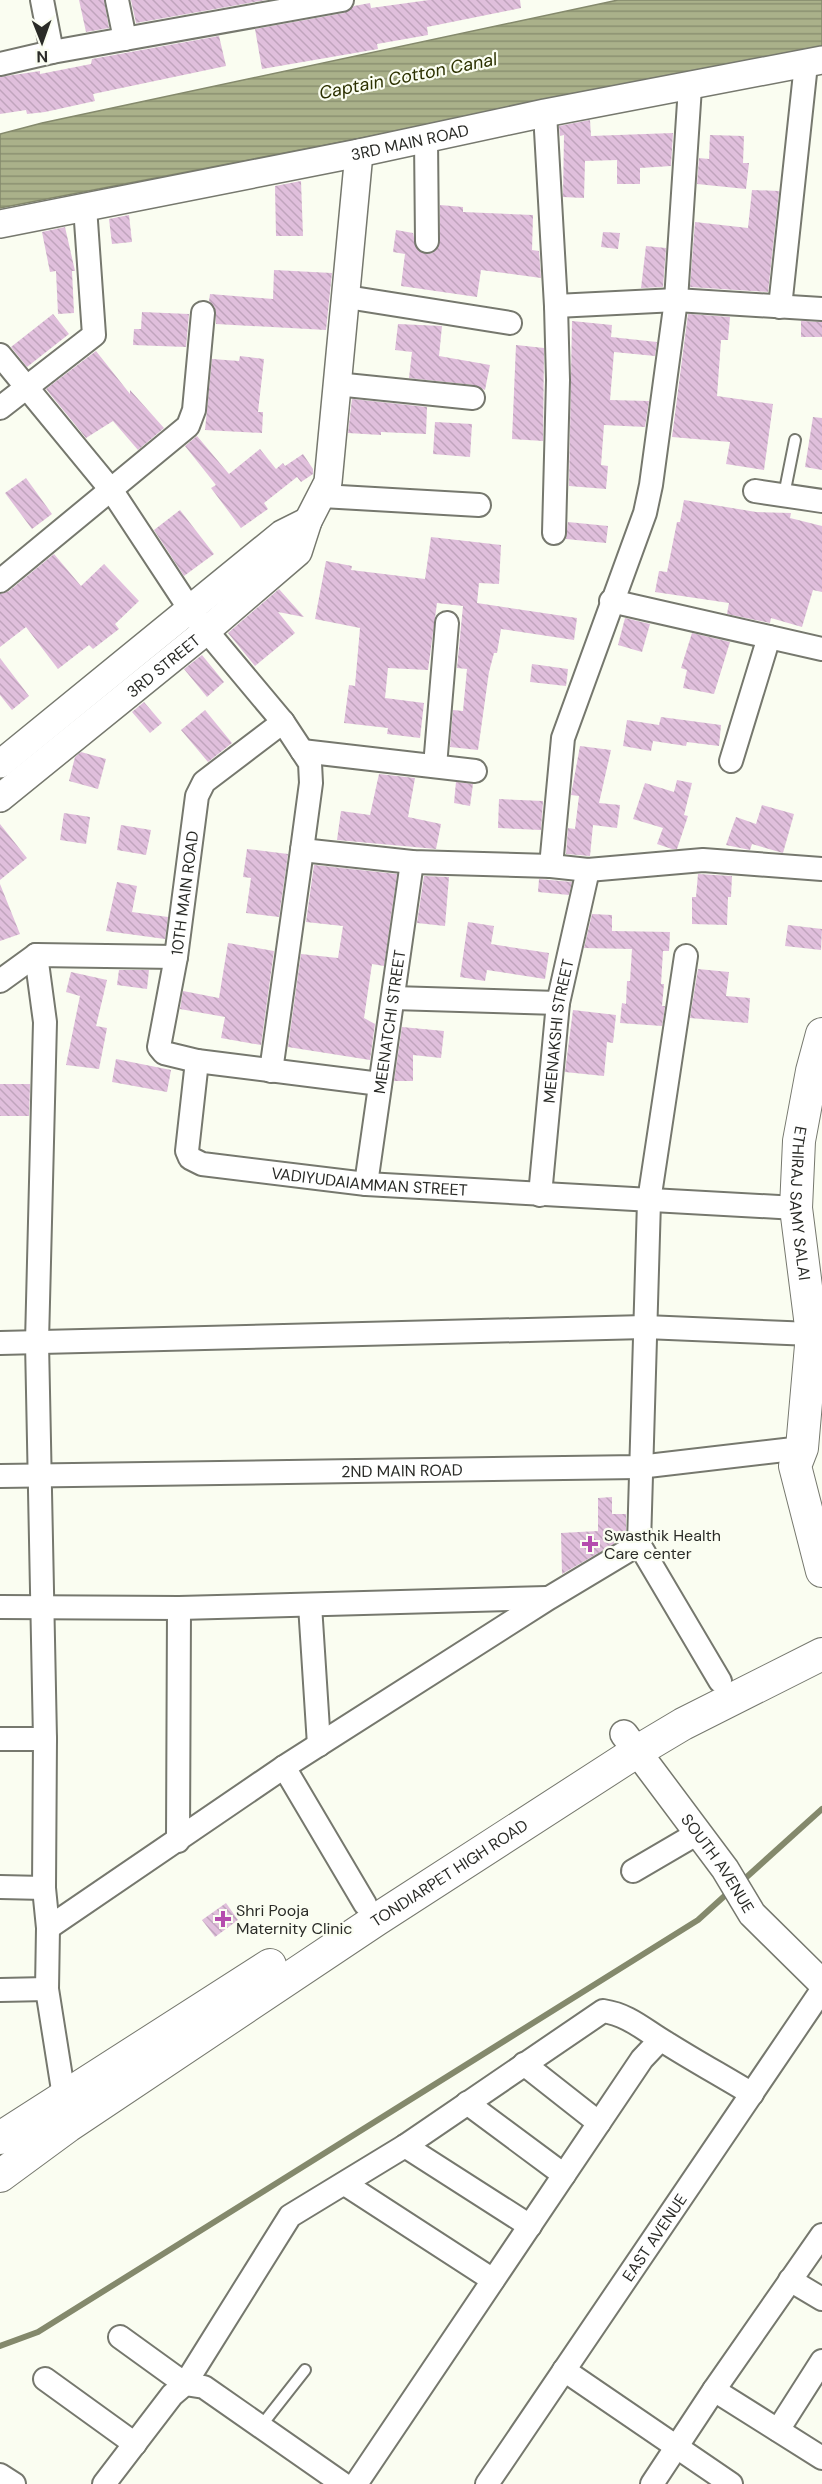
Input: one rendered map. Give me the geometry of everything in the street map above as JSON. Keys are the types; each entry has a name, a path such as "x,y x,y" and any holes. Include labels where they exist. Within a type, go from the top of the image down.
{"main road":[{"name":"ETHIRAJ SAMY SALAI","path":"822,1034 812,1071 799,1141 796,1208 813,1268 812,1334 802,1448 795,1466 822,1571"},
{"path":"802,1448 814,1470 822,1509"},
{"name":"TONDIARPET HIGH ROAD","path":"0,2138 67,2111 376,1920 720,1681 822,1633"},
{"name":"TONDIARPET HIGH ROAD","path":"1,2174 67,2111 365,1904 630,1743 683,1724 822,1654"}],"street":[{"path":"42,0 52,52"},
{"path":"117,0 125,39"},
{"path":"0,64 302,4 342,0"},
{"path":"780,307 814,62"},
{"name":"3RD MAIN ROAD","path":"0,224 359,153 545,112 690,87 814,62"},
{"path":"551,866 563,738 611,601 645,513 651,485 676,300 690,87"},
{"path":"545,112 558,380 554,533"},
{"path":"426,139 427,241"},
{"name":"3RD STREET","path":"0,798 206,631 298,552 308,521 322,496 329,473 359,153"},
{"path":"0,408 94,335 85,207"},
{"path":"347,297 510,324"},
{"path":"556,306 676,300 822,309"},
{"path":"0,581 112,491 192,420 203,313"},
{"path":"0,355 112,491 189,609 283,722 310,763 312,773 271,1071"},
{"path":"336,384 473,398"},
{"path":"755,491 822,501"},
{"path":"322,496 479,504"},
{"name":"3RD STREET","path":"0,764 282,534 308,521"},
{"path":"611,601 822,648"},
{"path":"435,766 447,623"},
{"path":"731,761 769,637"},
{"name":"10TH MAIN ROAD","path":"36,955 176,957 197,796 204,782 283,722"},
{"path":"302,751 475,771"},
{"path":"302,850 412,862 551,866 588,870 702,860 822,869"},
{"name":"MEENATCHI STREET","path":"366,1184 412,862"},
{"name":"MEENAKSHI STREET","path":"540,1195 558,1003 588,870"},
{"path":"0,981 36,955 45,1022 37,1342 45,1738 44,1888 48,1928 47,1989 67,2111"},
{"path":"686,956 649,1201 639,1467 639,1544 720,1681"},
{"path":"176,957 159,1047 164,1053 197,1061 380,1084"},
{"path":"393,998 558,1003"},
{"name":"VADIYUDAIAMMAN STREET","path":"197,1061 187,1151 196,1162 366,1184 796,1208"},
{"path":"0,1343 645,1328 812,1334"},
{"name":"2ND MAIN ROAD","path":"0,1476 40,1478 639,1467 802,1448"},
{"path":"48,1928 284,1767 549,1598 639,1544"},
{"path":"0,1607 179,1608 549,1598"},
{"path":"310,1605 319,1745"},
{"path":"178,1841 179,1608"},
{"path":"0,1739 45,1738"},
{"name":"SOUTH AVENUE","path":"630,1743 725,1869 752,1914 822,1983"},
{"path":"284,1767 365,1904"},
{"path":"633,1871 698,1833"},
{"path":"0,1887 44,1888"},
{"path":"0,1990 47,1989"},
{"name":"EAST AVENUE","path":"487,2484 822,1990"},
{"path":"104,2484 172,2395 185,2384 290,2216 405,2146 603,2011 619,2013 752,2094"},
{"path":"356,2484 598,2123 642,2059 660,2040"},
{"path":"524,2064 598,2123"},
{"path":"467,2103 564,2175"},
{"path":"405,2146 530,2226"},
{"path":"345,2184 494,2280"},
{"path":"652,2484 822,2235"},
{"path":"790,2280 822,2299"},
{"path":"120,2337 185,2384 204,2387 343,2484"},
{"path":"778,2430 822,2361"},
{"path":"564,2370 730,2484"},
{"path":"45,2379 135,2444"},
{"path":"714,2390 822,2457"},
{"path":"0,2475 14,2484"}],"lane":[{"path":"784,495 795,440"},
{"path":"261,2426 305,2370"}],"water":[{"name":"Captain Cotton Canal","path":"618,0 822,0 822,49 0,208 0,134 42,123"}],"building":[{"path":"79,0 104,0 109,28 86,32"},
{"path":"131,0 266,0 136,23"},
{"path":"429,0 520,0 521,8 427,27 428,35 377,44 378,49 262,69 255,29 344,13 354,6 370,3 371,8"},
{"path":"219,36 226,66 93,94 95,101 45,112 27,114 26,110 0,114 0,77 40,71 40,74 91,64 92,59"},
{"path":"590,120 591,136 673,133 671,166 640,168 640,184 617,184 617,160 585,161 584,198 563,197 564,135 560,136 559,126"},
{"path":"710,135 744,136 743,163 749,163 746,189 697,184 699,158 709,159"},
{"path":"301,181 303,236 276,236 275,186"},
{"path":"752,190 779,191 768,292 690,287 695,222 748,228"},
{"path":"440,205 463,207 463,212 533,215 532,250 539,251 541,278 481,270 477,297 401,286 405,254 393,252 396,230 413,233 416,248 427,254 433,253 440,241"},
{"path":"129,215 132,242 112,244 109,219"},
{"path":"65,227 75,271 72,271 74,313 58,314 56,271 50,272 42,232"},
{"path":"603,232 620,233 618,249 601,247"},
{"path":"646,246 666,248 663,287 641,288"},
{"path":"274,270 332,273 326,330 216,324 215,308 209,301 210,294 273,299"},
{"path":"142,312 189,314 186,347 133,345 134,329 141,329"},
{"path":"53,314 69,334 27,367 11,347"},
{"path":"688,314 730,317 728,340 721,340 717,396 773,404 764,470 726,464 730,442 672,437"},
{"path":"572,321 612,325 611,337 657,342 655,356 614,352 610,400 649,401 645,427 604,425 601,465 608,466 606,489 569,486"},
{"path":"801,321 822,322 822,337 801,337"},
{"path":"398,324 442,326 439,356 490,365 485,390 474,385 409,378 412,352 395,350"},
{"path":"516,345 544,348 543,441 512,439"},
{"path":"96,351 130,394 130,390 164,428 138,450 113,421 86,438 46,389"},
{"path":"240,356 264,359 258,412 263,412 262,433 205,430 212,359 239,361"},
{"path":"352,399 427,407 426,434 348,433"},
{"path":"813,417 822,418 822,470 805,467"},
{"path":"435,422 472,424 470,457 433,454"},
{"path":"197,436 229,474 260,449 276,469 283,463 285,466 303,454 313,469 313,474 301,482 297,477 264,503 268,509 241,528 211,488 216,485 185,446"},
{"path":"26,478 52,514 32,529 5,493"},
{"path":"684,500 756,512 791,513 790,518 822,526 822,592 813,590 802,627 771,618 770,623 727,614 729,603 655,592 659,571 667,572"},
{"path":"180,510 214,554 184,576 154,530"},
{"path":"568,522 608,526 606,543 566,539"},
{"path":"431,537 501,545 499,584 479,583 477,603 577,618 574,640 501,629 497,653 494,653 489,672 478,750 450,747 453,710 463,711 467,669 457,668 463,606 437,603 428,670 388,668 385,698 424,703 420,738 387,734 388,728 344,723 349,685 355,686 360,628 315,619 326,561 352,566 351,570 425,579"},
{"path":"54,554 81,586 104,564 139,601 115,624 119,629 93,649 89,645 58,669 26,627 0,647 0,594 9,591"},
{"path":"279,589 304,617 278,612 295,633 255,666 228,633"},
{"path":"625,618 650,624 642,652 618,645"},
{"path":"692,633 730,642 714,694 683,688 687,670 681,668"},
{"path":"202,655 224,682 207,697 184,669"},
{"path":"0,658 29,696 12,710 0,695"},
{"path":"532,664 568,669 566,686 530,682"},
{"path":"144,702 162,723 150,733 132,712"},
{"path":"205,710 232,743 208,762 181,730"},
{"path":"661,717 721,725 719,746 687,742 686,746 653,741 651,751 623,746 627,720 659,725"},
{"path":"580,746 611,750 599,803 620,805 617,828 593,825 590,856 566,854 568,828 575,829 579,796 571,795"},
{"path":"81,752 106,759 98,789 69,781 75,757"},
{"path":"379,774 415,778 408,817 441,824 436,849 337,840 341,811 370,815"},
{"path":"677,780 692,783 684,815 688,816 677,849 672,849 657,844 663,828 633,819 645,783 674,792"},
{"path":"456,782 473,784 470,806 454,803"},
{"path":"499,799 543,801 541,830 498,828"},
{"path":"762,805 794,814 783,853 752,844 750,850 726,845 736,817 756,824"},
{"path":"64,813 90,817 86,844 60,840"},
{"path":"0,824 27,858 0,880"},
{"path":"121,825 151,830 146,855 117,850"},
{"path":"247,849 288,854 279,917 246,913 251,878 243,877"},
{"path":"314,865 397,874 384,966 372,964 364,1018 375,1024 370,1060 288,1047 301,954 338,958 343,926 306,922"},
{"path":"698,874 732,876 731,897 728,897 727,925 692,924 692,897 696,897"},
{"path":"424,876 449,877 445,926 417,923"},
{"path":"539,879 572,882 569,895 538,892"},
{"path":"117,882 137,886 132,912 168,917 165,939 106,931"},
{"path":"0,884 20,934 0,941"},
{"path":"592,914 612,915 612,931 670,932 669,951 663,951 661,984 664,984 662,1006 665,1006 662,1026 620,1023 622,1003 626,1004 627,981 630,981 632,949 584,948"},
{"path":"468,922 494,926 491,944 549,953 545,979 487,970 485,981 460,977"},
{"path":"788,925 822,929 821,950 785,946"},
{"path":"228,943 274,951 261,1045 221,1038 225,1017 180,1009 183,991 219,998"},
{"path":"698,969 729,972 726,996 750,998 748,1023 690,1018"},
{"path":"119,970 149,970 147,989 117,985"},
{"path":"71,972 107,980 96,1026 107,1028 99,1069 66,1065 80,996 66,992"},
{"path":"573,1010 616,1015 613,1043 607,1042 604,1076 565,1072"},
{"path":"402,1027 444,1031 441,1058 413,1055 413,1081 394,1081"},
{"path":"116,1059 171,1070 167,1092 112,1082"},
{"path":"0,1084 30,1084 29,1116 0,1116"},
{"path":"612,1497 612,1514 626,1514 626,1534 613,1534 614,1544 562,1574 561,1533 598,1531 598,1498"},
{"path":"226,1903 238,1920 215,1937 202,1920"}],"waterway":[{"path":"740,1883 822,1809"},
{"path":"0,2346 38,2332 698,1920 730,1891"}],"place":[{"name":"Swasthik Health Care center","path":"590,1544"},
{"name":"Shri Pooja Maternity Clinic","path":"223,1919"}]}
